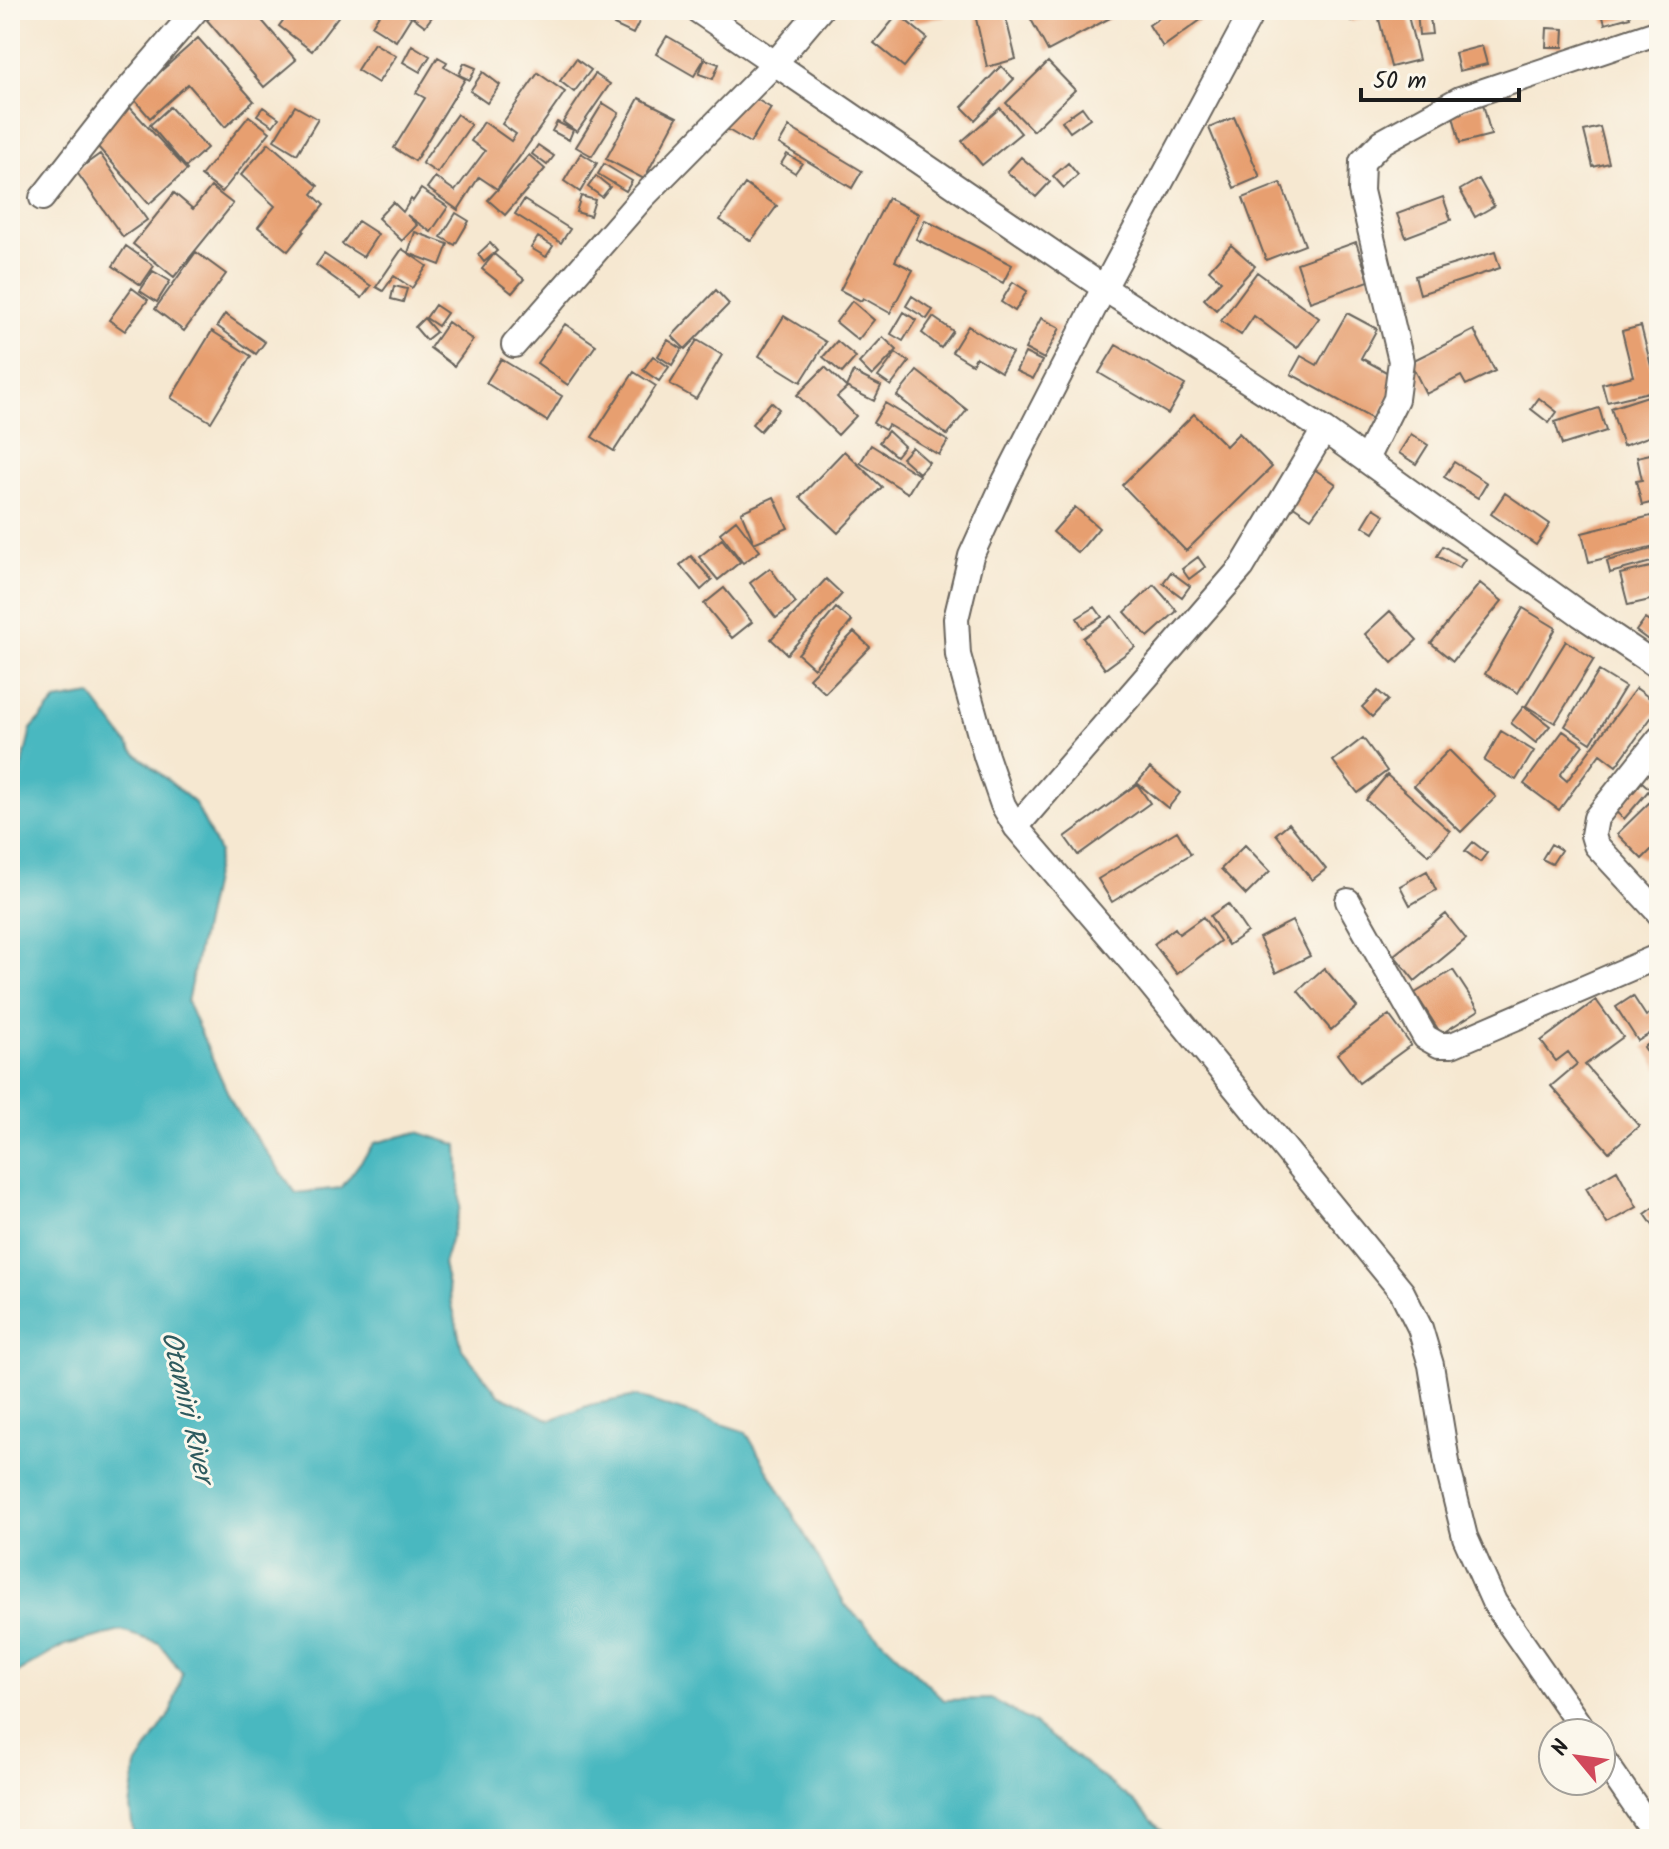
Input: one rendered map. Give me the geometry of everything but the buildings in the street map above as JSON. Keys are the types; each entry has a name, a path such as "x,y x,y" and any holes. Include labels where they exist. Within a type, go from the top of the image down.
{"street":[{"path":"42,198 118,101 196,10"},
{"path":"697,10 1104,288 1324,430 1659,667"},
{"path":"514,345 642,198 775,63 820,10"},
{"path":"1253,10 1005,481 971,556 956,619 958,655 986,756 1003,805 1016,827 1143,975 1402,1292 1420,1328 1431,1365 1448,1468 1465,1537 1494,1602 1574,1717"},
{"path":"1366,459 1396,399 1401,361 1361,191 1362,162 1382,142 1460,99 1659,32"},
{"path":"1016,827 1242,567 1324,430"},
{"path":"1659,739 1596,818 1593,835 1596,845 1659,913"},
{"path":"1348,901 1425,1037 1439,1045 1452,1045 1659,956"},
{"path":"1617,1779 1658,1839"}],"water":[{"name":"Otamiri River","path":"91,695 133,751 195,803 219,852 187,1002 234,1107 296,1193 341,1188 375,1143 418,1132 458,1145 460,1207 443,1264 462,1349 498,1394 550,1420 590,1405 636,1396 746,1432 845,1605 944,1700 991,1699 1032,1722 1134,1802 1170,1839 134,1839 130,1808 136,1766 171,1712 182,1673 159,1643 121,1631 65,1645 10,1677 10,818 31,729 56,701"}]}
